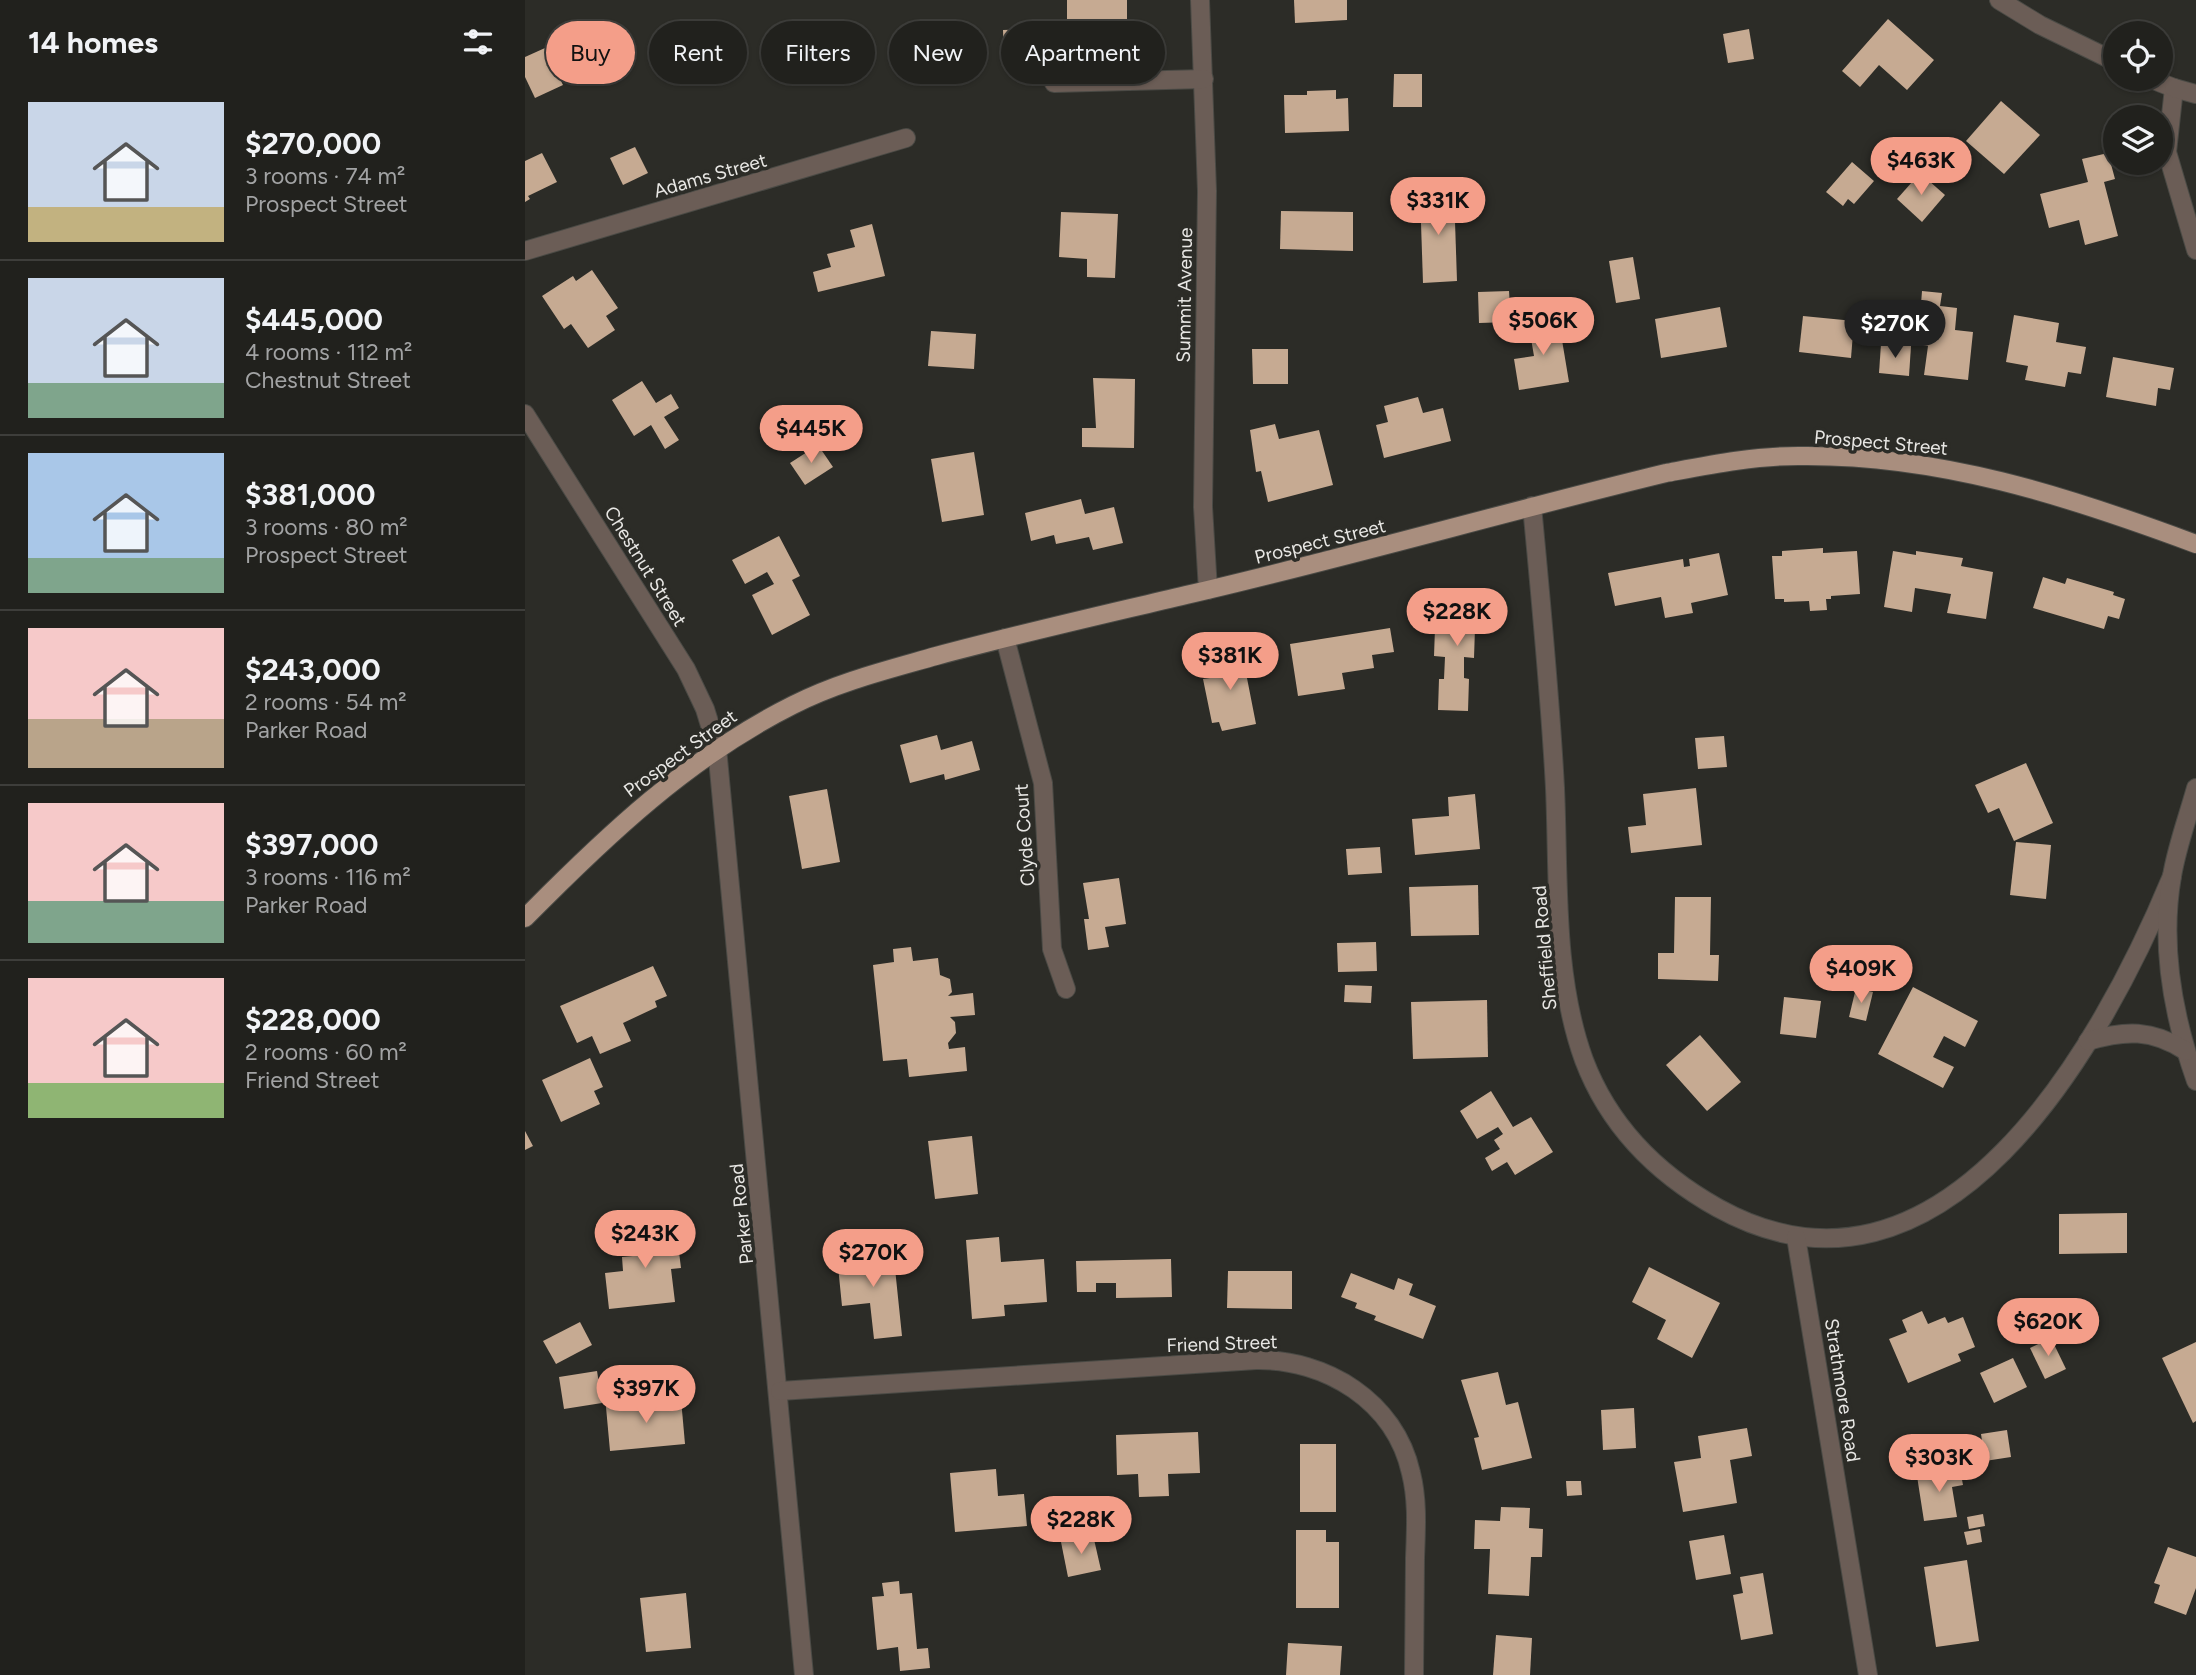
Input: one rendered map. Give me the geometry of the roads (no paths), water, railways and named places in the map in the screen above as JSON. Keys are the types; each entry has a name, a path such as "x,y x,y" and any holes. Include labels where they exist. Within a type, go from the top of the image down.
{"main road":[{"name":"Prospect Street","path":"525,918 619,825 717,748 796,704 834,687 1005,638 1208,590 1665,472 1716,463 1796,456 1851,456 1944,467 2019,484 2196,544"}],"street":[{"name":"Summit Avenue","path":"1200,0 1207,191 1203,507 1208,590"},
{"path":"1999,0 2041,25 2103,56"},
{"path":"1165,80 1204,79"},
{"path":"2196,94 2174,88 2167,152 2196,250"},
{"name":"Adams Street","path":"525,251 907,138"},
{"name":"Chestnut Street","path":"525,414 686,669 705,709 717,748"},
{"name":"Sheffield Road","path":"1532,506 1553,761 1562,956 1570,1012 1583,1056 1605,1102 1631,1142 1683,1188 1741,1220 1796,1237 1841,1237 1898,1225 1963,1188 1997,1161 2025,1129 2111,1008 2142,949 2172,876"},
{"name":"Clyde Court","path":"1005,638 1043,783 1052,949 1066,989"},
{"name":"Parker Road","path":"717,748 780,1391 804,1675"},
{"path":"2196,788 2172,876 2169,970 2186,1051 2196,1081"},
{"path":"2088,1041 2132,1031 2158,1036 2186,1051"},
{"name":"Strathmore Road","path":"1796,1237 1868,1675"},
{"name":"Friend Street","path":"780,1391 1256,1360 1297,1363 1326,1373 1353,1387 1383,1416 1395,1433 1411,1470 1416,1511 1414,1675"}]}
